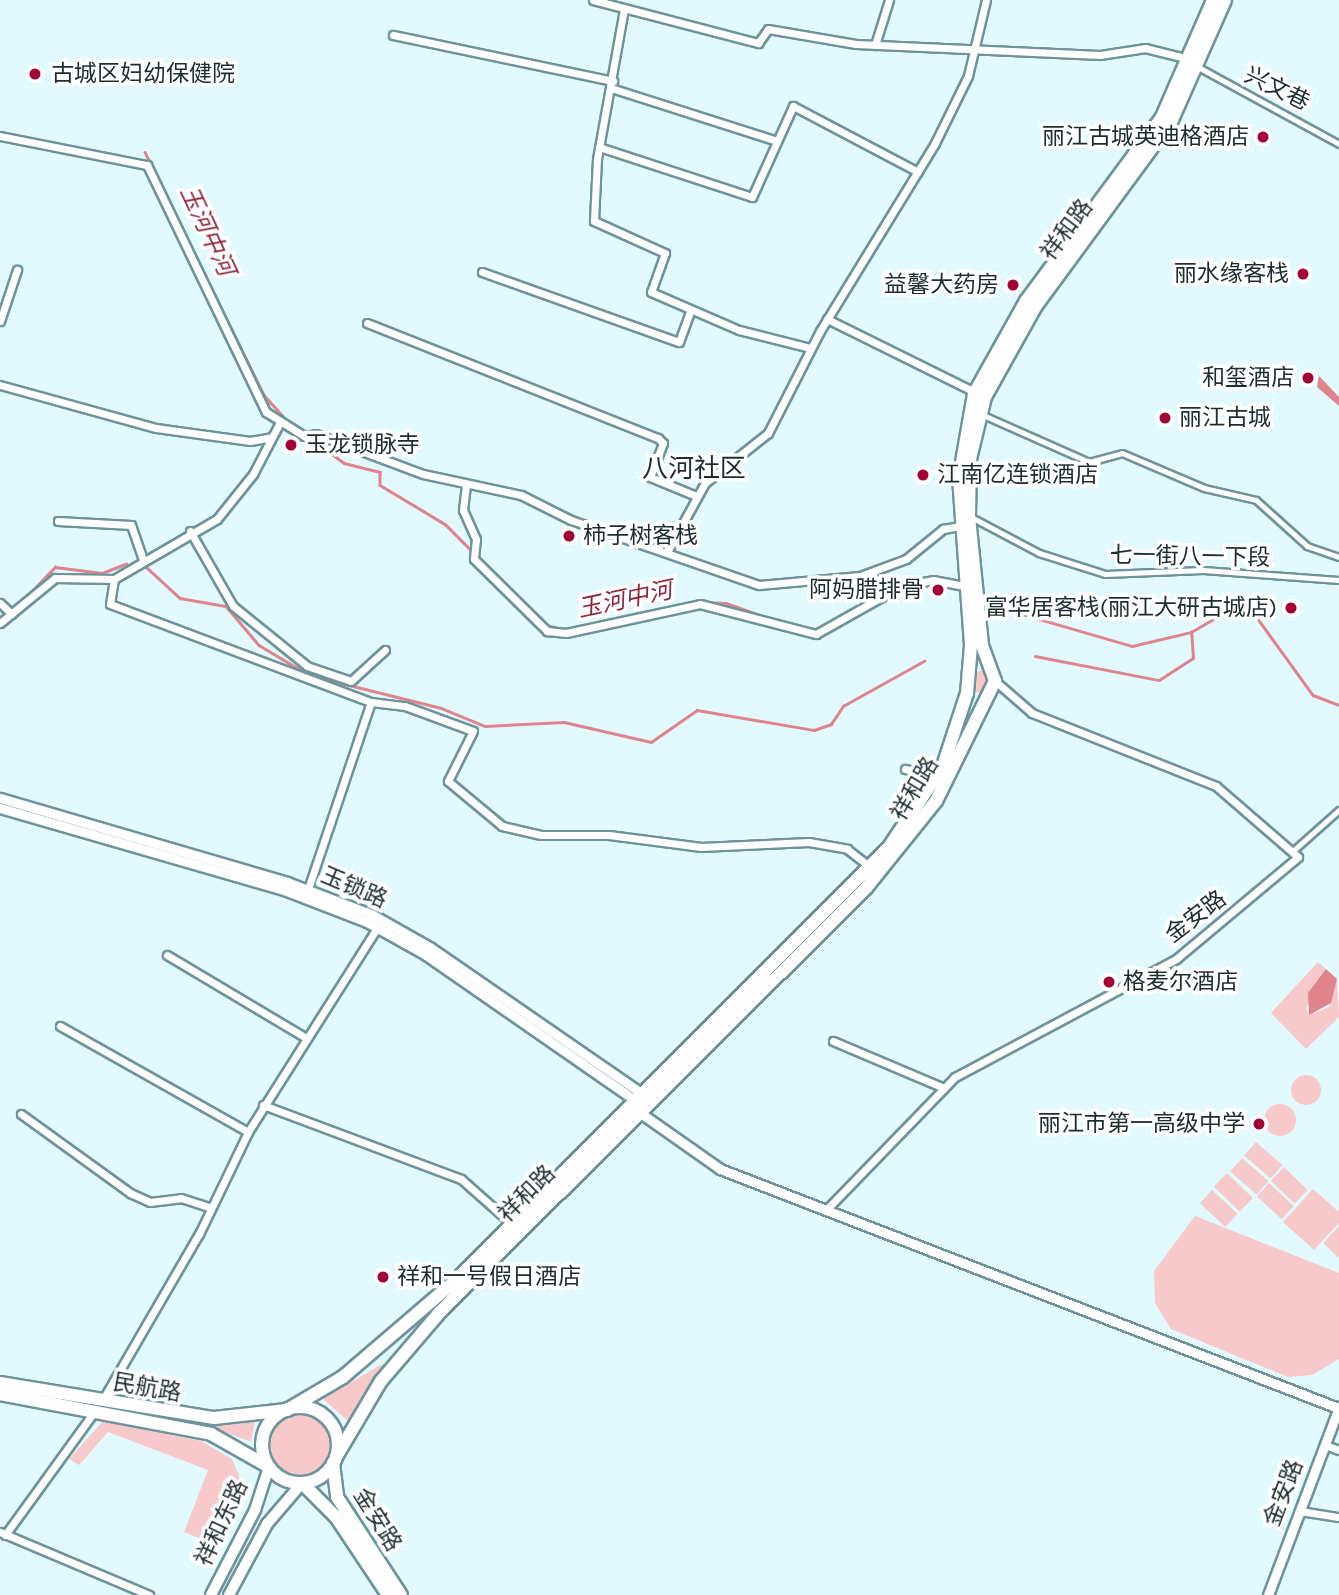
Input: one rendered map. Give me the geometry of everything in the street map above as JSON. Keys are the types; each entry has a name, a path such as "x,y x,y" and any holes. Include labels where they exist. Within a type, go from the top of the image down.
{"highway":[{"name":"祥和路","path":"334,1460 368,1399 419,1335 870,868 938,776 966,697 970,666 959,458 975,392 1026,301 1150,135 1194,63 1213,0"},
{"name":"祥和路","path":"287,1410 380,1351 642,1103 908,841 941,793 995,681 989,662 964,521 970,459 979,413 1020,330 1148,157 1224,0"},
{"path":"970,666 989,662"},
{"path":"966,697 986,703"},
{"name":"民航路","path":"0,1383 211,1434 269,1467"},
{"name":"民航路","path":"0,1394 200,1417 287,1410"},
{"path":"308,1408 326,1418 336,1436 334,1460 302,1483 284,1480 269,1467 264,1434 287,1410 308,1408"},
{"name":"金安路","path":"334,1460 337,1497 401,1595"},
{"name":"金安路","path":"302,1483 337,1517 388,1595"}],"main road":[{"name":"祥和东路","path":"211,1595 251,1518 269,1467"},
{"name":"祥和东路","path":"229,1595 267,1524 302,1483"}],"street":[{"path":"593,0 623,5 758,43 768,29 875,45 1100,55 1153,48 1194,63"},
{"path":"875,45 889,0"},
{"path":"667,552 696,496 723,466 765,438 810,348 918,172 968,76 986,0"},
{"path":"623,5 612,85 599,147 594,221 663,251 666,258 650,292 690,311 810,348"},
{"path":"393,35 612,85 777,141"},
{"name":"兴文巷","path":"1194,63 1339,144"},
{"path":"599,147 752,197 793,107 918,172"},
{"path":"0,136 147,165 265,412 279,424 466,485 521,495 571,520 759,585 817,584 906,559 943,529 964,521"},
{"path":"0,321 17,270"},
{"path":"482,272 679,342 690,311"},
{"path":"827,319 975,392"},
{"path":"366,323 658,438 663,443 650,477 696,496"},
{"path":"0,385 156,428 272,438"},
{"path":"979,413 1089,462 1122,453 1205,488 1256,500 1307,546 1339,557"},
{"path":"0,623 60,576 114,579 190,531 217,519 233,500 279,424"},
{"path":"466,485 464,510 476,539 474,559 526,618 547,631 566,633 700,604 810,635 903,585 933,580 965,586"},
{"name":"七一街八一下段","path":"964,521 1039,553 1105,574 1203,570 1339,580"},
{"path":"58,522 131,526 143,560"},
{"path":"190,531 242,616 307,666 351,681 385,650"},
{"path":"114,579 110,604 371,702 405,706 473,731 448,781 487,818 509,829 701,847 809,842 847,849 870,868"},
{"path":"0,603 12,614"},
{"path":"995,681 1032,713 1205,779 1295,849 1339,810"},
{"path":"308,889 371,702"},
{"path":"905,769 938,776"},
{"name":"玉锁路","path":"0,798 308,889 431,948 642,1103"},
{"name":"玉锁路","path":"0,808 274,887 377,928 642,1103"},
{"name":"金安路","path":"826,1210 942,1087 982,1059 1176,959 1288,869 1298,857 1295,849"},
{"path":"149,1595 3,1534 98,1406 263,1105 377,928"},
{"path":"167,955 306,1038"},
{"path":"60,1026 248,1132"},
{"path":"832,1041 942,1087"},
{"name":"金安路","path":"642,1103 699,1159 1339,1408 1268,1595"},
{"path":"263,1105 461,1179 512,1224"},
{"path":"21,1114 130,1193 150,1202 181,1198 208,1207"},
{"path":"1325,1445 1339,1450"},
{"path":"1300,1511 1339,1517"}],"shaded area":[{"path":"1319,376 1339,397 1339,406 1317,387"},
{"path":"981,671 989,674 992,682 989,690 981,693 973,690 970,682 973,674"},
{"path":"1318,962 1326,969 1306,1008 1309,1015 1329,1007 1337,979 1339,1017 1306,1049 1271,1013"},
{"path":"1326,969 1337,979 1331,1003 1309,1015 1308,993"},
{"path":"1306,1075 1317,1079 1321,1090 1317,1101 1306,1105 1295,1101 1291,1090 1295,1079"},
{"path":"1280,1104 1291,1109 1296,1120 1291,1131 1280,1136 1269,1131 1264,1120 1269,1109"},
{"path":"1256,1142 1282,1165 1271,1179 1244,1156"},
{"path":"1242,1158 1268,1181 1257,1195 1230,1172"},
{"path":"1284,1167 1308,1190 1295,1204 1271,1181"},
{"path":"1227,1173 1253,1198 1240,1212 1214,1187"},
{"path":"1269,1183 1294,1206 1282,1219 1257,1196"},
{"path":"1313,1189 1339,1212 1339,1223 1314,1250 1283,1222"},
{"path":"1212,1190 1238,1214 1225,1227 1200,1203"},
{"path":"1195,1216 1339,1273 1339,1359 1312,1375 1288,1377 1171,1329 1155,1303 1154,1271"},
{"path":"1339,1226 1339,1258 1323,1243"},
{"path":"384,1363 348,1421 324,1400 324,1398"},
{"path":"294,1413 306,1413 322,1422 329,1432 329,1456 322,1466 306,1475 294,1475 283,1470 274,1461 269,1450 269,1438 274,1427 283,1418"},
{"path":"103,1421 201,1441 232,1459 242,1483 215,1545 184,1532 208,1470 108,1432 79,1465 69,1459"},
{"path":"255,1421 251,1442 209,1426 209,1424"}],"waterway":[{"name":"玉河中河","path":"145,152 264,395 290,424"},
{"name":"玉河中河","path":"314,441 344,463 380,472 380,485 445,524 472,551"},
{"path":"26,597 55,567 102,573 126,564"},
{"path":"144,565 180,598 226,606 259,645 309,675 441,708 485,726 564,722 651,742 697,710 814,730 831,724 843,706 924,661"},
{"name":"玉河中河","path":"915,579 957,580"},
{"name":"玉河中河","path":"874,597 893,587"},
{"name":"玉河中河","path":"994,598 1015,612 1132,646 1191,632 1245,601 1313,695 1339,705"},
{"name":"玉河中河","path":"700,602 726,603 774,620"},
{"name":"玉河中河","path":"546,625 563,629"},
{"path":"1035,656 1159,680 1193,658 1191,632"}],"place":[{"name":"古城区妇幼保健院","path":"35,74"},
{"name":"丽江古城英迪格酒店","path":"1263,137"},
{"name":"丽水缘客栈","path":"1303,274"},
{"name":"益馨大药房","path":"1013,285"},
{"name":"和玺酒店","path":"1308,378"},
{"name":"丽江古城","path":"1165,418"},
{"name":"玉龙锁脉寺","path":"291,445"},
{"name":"江南亿连锁酒店","path":"923,475"},
{"name":"柿子树客栈","path":"569,536"},
{"name":"阿妈腊排骨","path":"938,590"},
{"name":"富华居客栈(丽江大研古城店)","path":"1291,608"},
{"name":"格麦尔酒店","path":"1109,982"},
{"name":"丽江市第一高级中学","path":"1259,1124"},
{"name":"祥和一号假日酒店","path":"383,1277"}],"district":[{"name":"八河社区","path":"694,469"}]}
